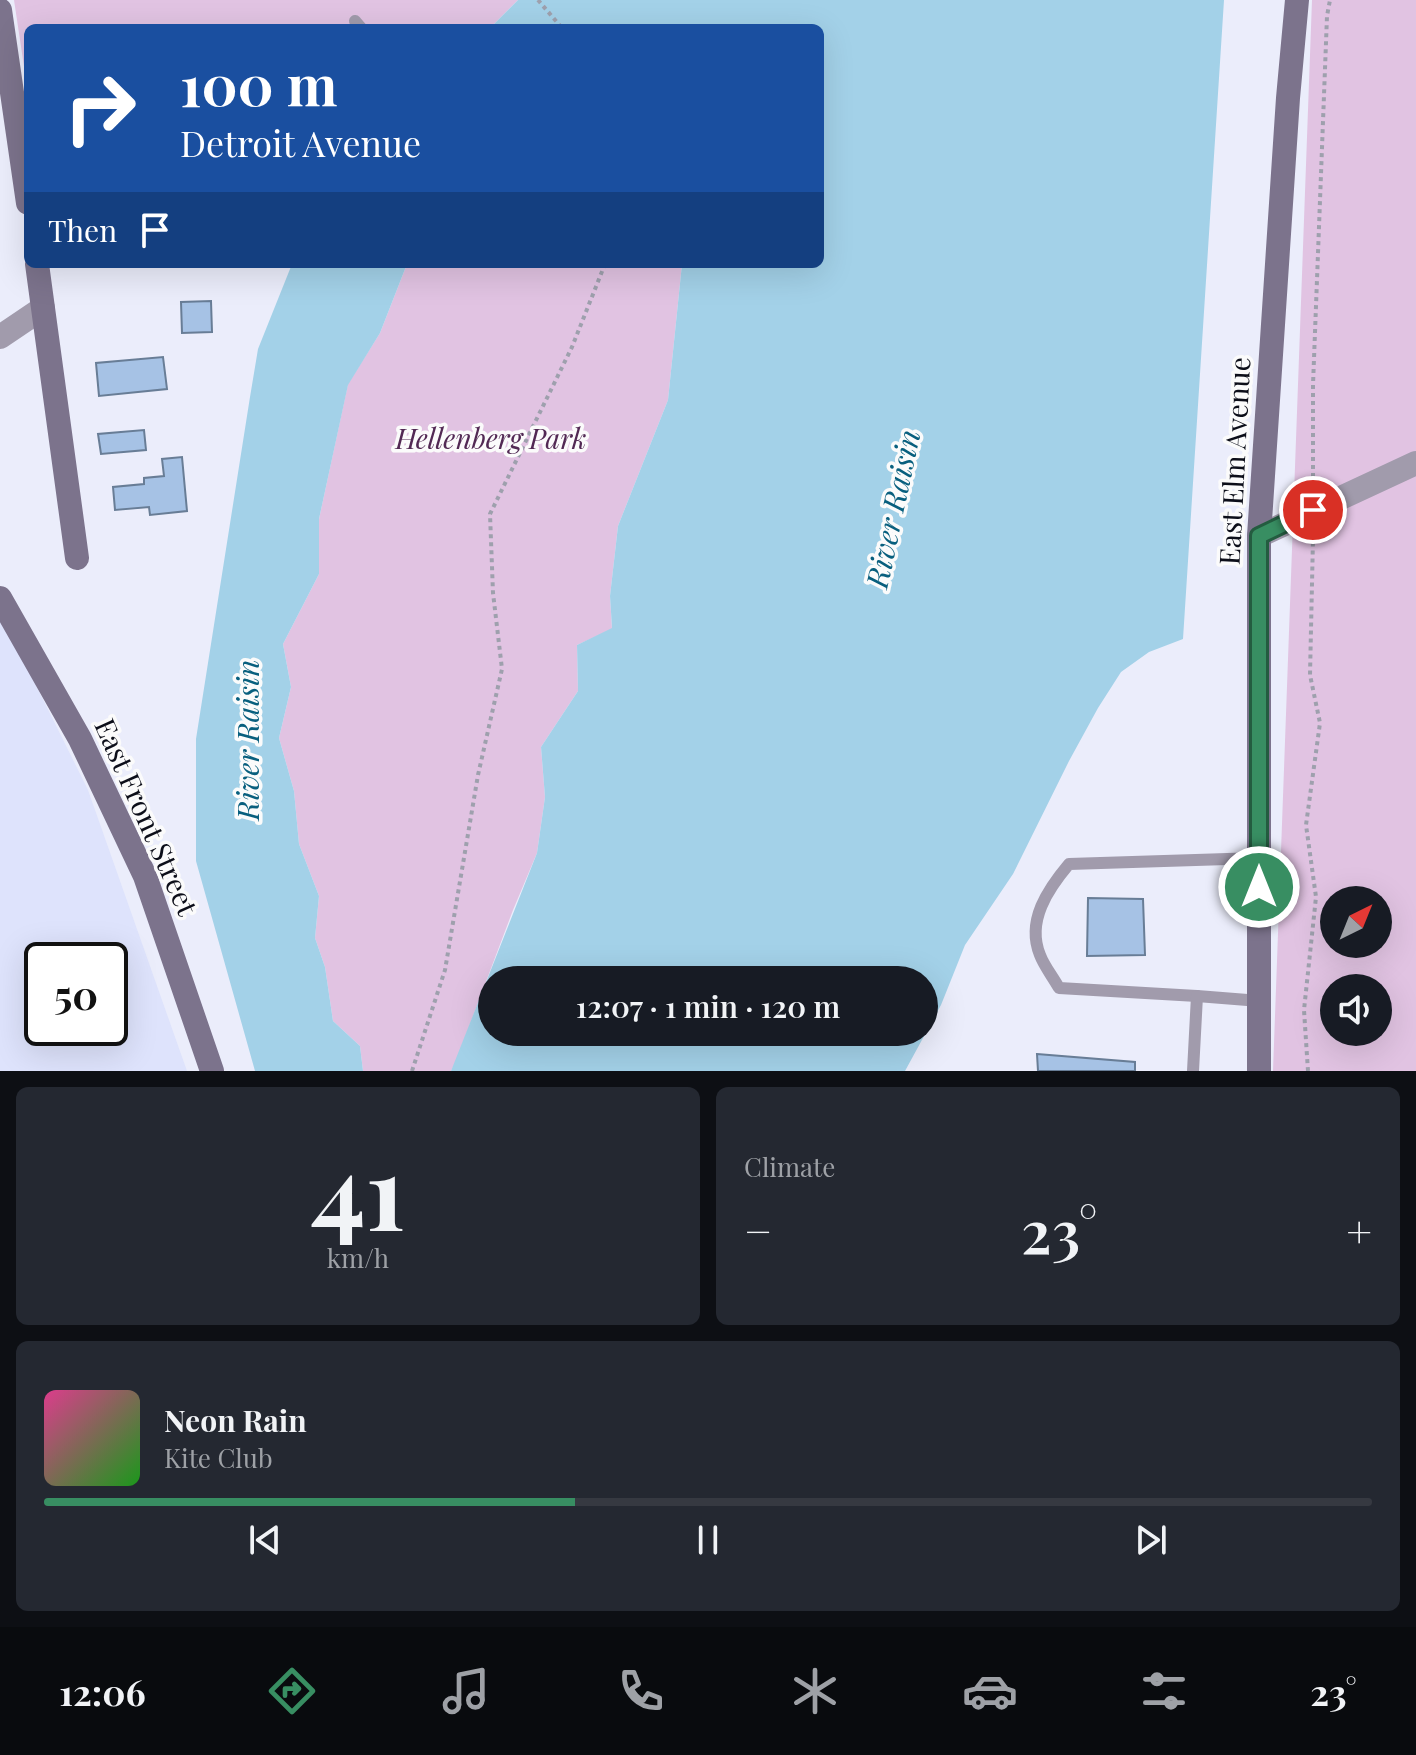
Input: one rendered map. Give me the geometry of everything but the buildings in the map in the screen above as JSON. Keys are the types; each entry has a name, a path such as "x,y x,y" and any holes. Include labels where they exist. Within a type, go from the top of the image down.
{"main road":[{"name":"East Elm Avenue","path":"1259,1071 1259,536 1297,0"},
{"path":"0,10 24,175"},
{"path":"38,268 77,558"},
{"name":"East Front Street","path":"0,598 80,739 145,876 212,1071"}],"street":[{"path":"0,337 43,308"},
{"path":"1259,536 1416,463"}],"lane":[{"path":"1259,858 1069,864 1050,887 1035,925 1039,954 1059,988 1260,1001"},
{"path":"1193,1071 1197,996"}],"path":[{"path":"538,0 559,24"},
{"path":"412,1071 445,970 478,775 502,669 493,593 490,514 572,347 603,268"}],"shaded area":[{"path":"0,620 17,647 88,790 187,1071 0,1071"}],"green space":[{"path":"14,0 518,0 494,24 24,24 24,66"},
{"path":"1312,0 1416,0 1416,1071 1273,1071"},
{"name":"Hellenberg Park","path":"405,268 682,268 668,400 618,526 610,596 612,629 577,645 578,691 541,747 545,797 537,853 492,966 478,966 478,1003 451,1071 363,1071 360,1046 333,1021 325,967 315,938 319,896 299,844 294,791 279,738 291,687 283,644 319,574 319,519 348,384 380,333"}],"water":[{"name":"River Raisin","path":"518,0 1224,0 1183,639 1149,652 1121,672 1069,761 1013,874 965,945 938,1010 938,966 492,966 537,853 545,797 541,747 578,691 577,645 612,628 610,596 618,526 668,400 682,268 824,268 824,24 494,24"},
{"name":"River Raisin","path":"290,268 405,268 380,333 348,385 319,519 319,574 283,644 291,687 279,738 294,791 299,844 319,896 315,938 325,967 333,1021 360,1046 363,1071 255,1071 196,861 196,739 258,349"},
{"path":"478,1003 478,1046 919,1046 905,1071 451,1071"}],"route":[{"path":"1259,887 1259,536 1313,510"}]}
